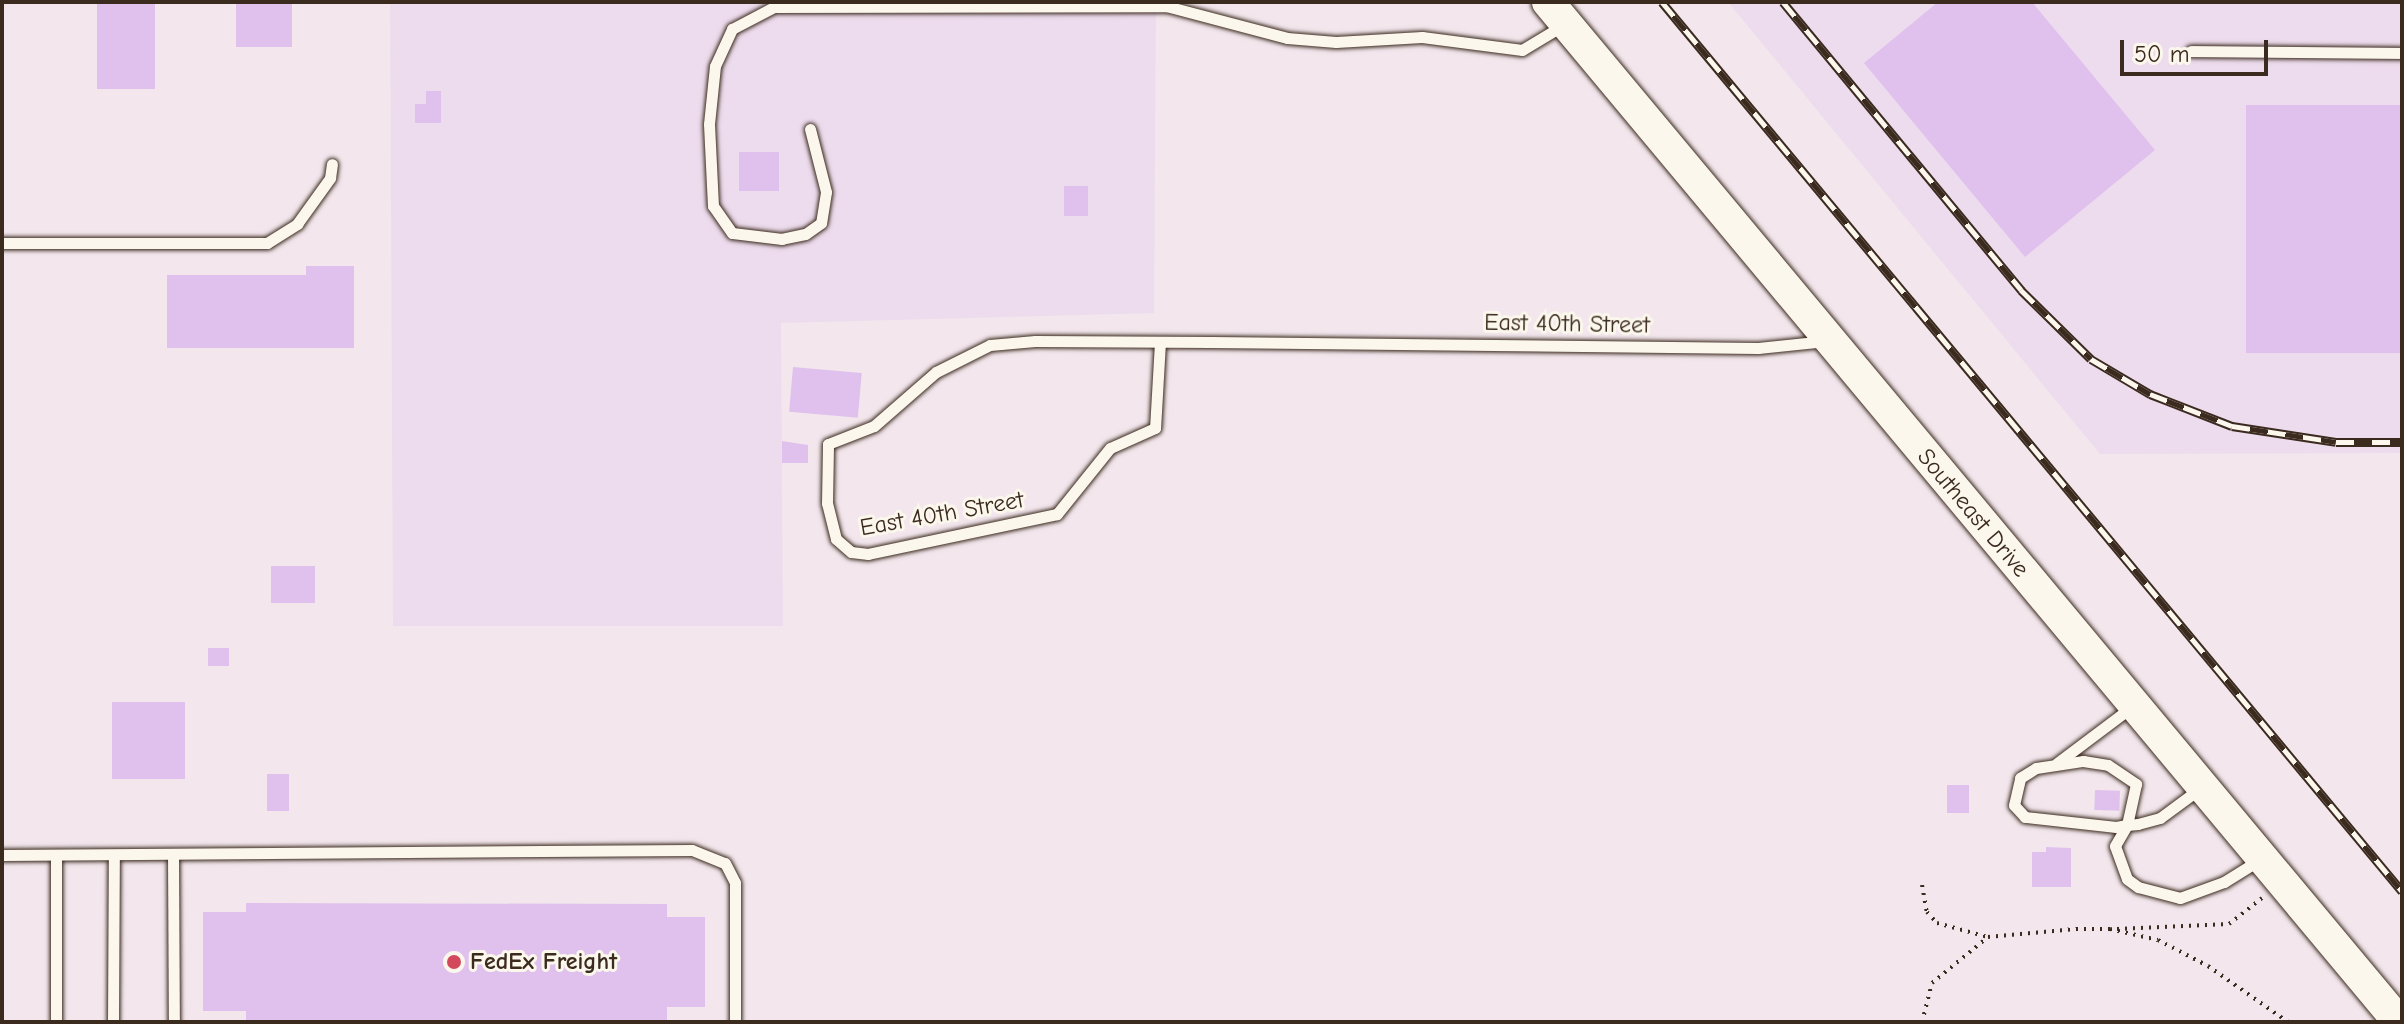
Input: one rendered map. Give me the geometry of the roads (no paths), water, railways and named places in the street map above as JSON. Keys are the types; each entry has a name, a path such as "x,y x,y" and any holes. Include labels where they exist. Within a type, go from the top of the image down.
{"main road":[{"name":"Southeast Drive","path":"1557,12 2399,1022"}],"lane":[{"path":"810,129 826,192 821,223 805,234 782,239 732,233 713,206 709,124 715,66 732,29 774,7 1166,6 1287,38 1336,42 1422,37 1522,50 1557,12"},
{"path":"2191,51 2402,53"},
{"path":"2,243 267,243 297,224 330,178 332,164"},
{"name":"East 40th Street","path":"1160,342 1155,428 1110,448 1057,514 868,554 851,552 836,539 827,503 828,444 874,426 963,356 1010,342 1160,342 1758,348 1829,341"},
{"path":"2134,705 2057,763 2020,778 2013,792 2018,814 2127,825 2160,818 2202,787"},
{"path":"2057,763 2108,765 2127,774 2136,784 2127,825 2115,846 2127,879 2158,896 2197,893 2271,869"},
{"path":"2,855 692,850 725,863 735,883 735,1022"},
{"path":"173,854 174,1022"},
{"path":"56,855 56,1022"},
{"path":"113,1022 114,855"}],"railway":[{"path":"1662,2 2402,891"},
{"path":"1783,2 2021,290 2091,359 2150,394 2232,426 2336,442 2402,442"}],"place":[{"name":"FedEx Freight","path":"454,962"}]}
